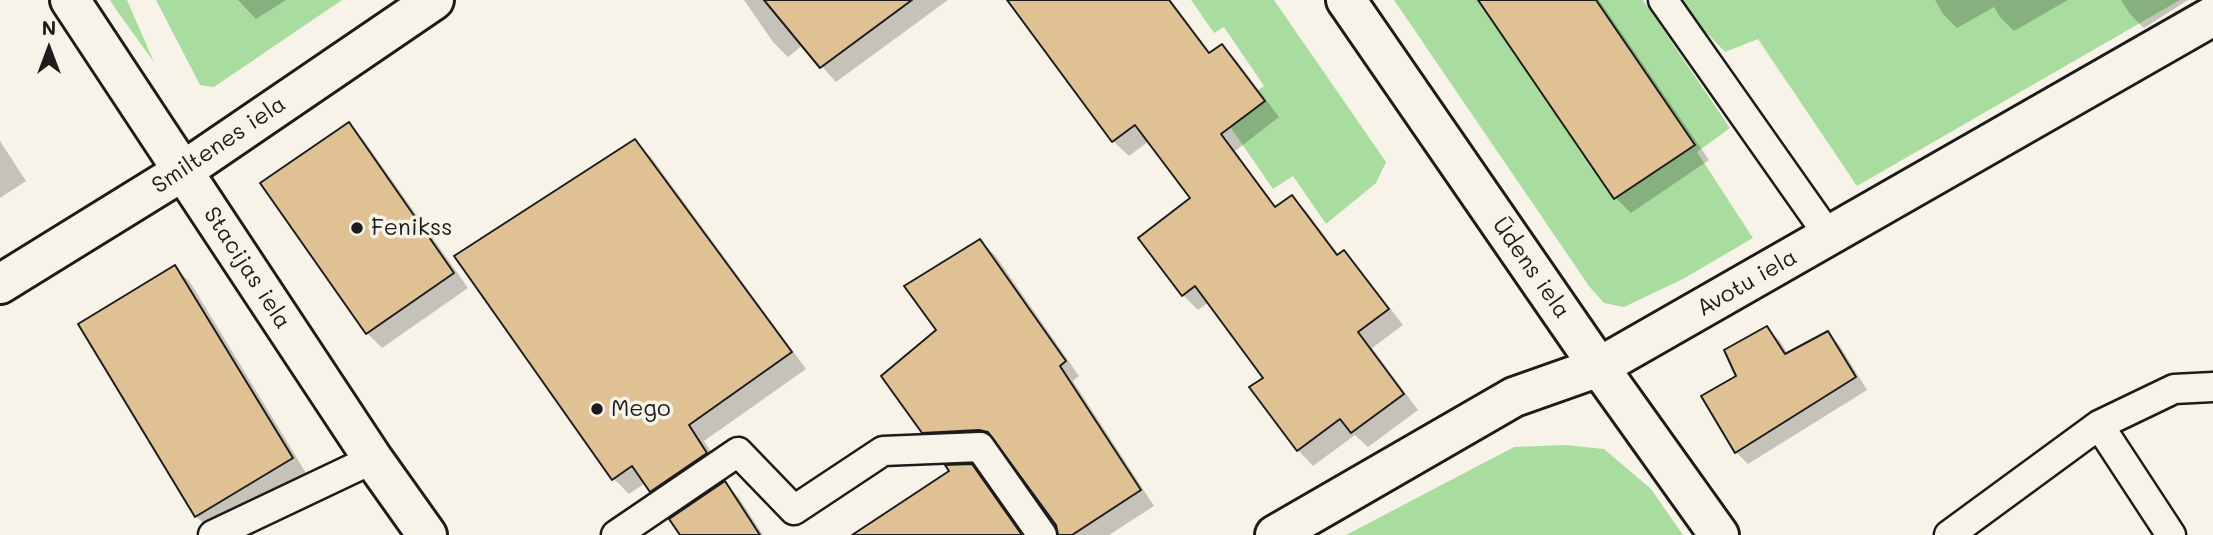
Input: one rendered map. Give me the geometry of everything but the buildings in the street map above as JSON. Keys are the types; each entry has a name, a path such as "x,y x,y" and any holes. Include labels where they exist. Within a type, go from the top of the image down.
{"street":[{"name":"Stacijas iela","path":"70,0 373,459 427,535"},
{"name":"Smiltenes iela","path":"0,284 183,171 434,0"},
{"name":"Ūdens iela","path":"1346,0 1718,535"},
{"name":"Avotu iela","path":"1275,535 1514,397 1599,367 2213,16"}],"lane":[{"path":"1663,0 1829,236"},
{"path":"1949,535 2099,425 2174,389 2213,387"},
{"path":"2099,425 2171,535"},
{"path":"616,535 738,452 794,510 883,451 980,447 1042,535"},
{"path":"212,535 373,459"}],"green space":[{"path":"110,0 127,0 154,62 117,11"},
{"path":"156,0 342,0 214,87 200,85"},
{"path":"1191,0 1274,0 1386,162 1376,183 1326,224 1293,176 1273,189 1222,115 1264,86 1224,27 1214,33"},
{"path":"1394,0 1643,0 1730,128 1697,152 1753,238 1683,279 1624,307 1604,303 1589,286"},
{"path":"1682,0 2180,0 1857,186 1758,39 1725,52 1704,30"},
{"path":"1565,445 1604,449 1651,489 1683,535 1346,535 1514,447"}],"place":[{"name":"Fenikss","path":"357,228"},
{"name":"Mego","path":"597,409"}]}
